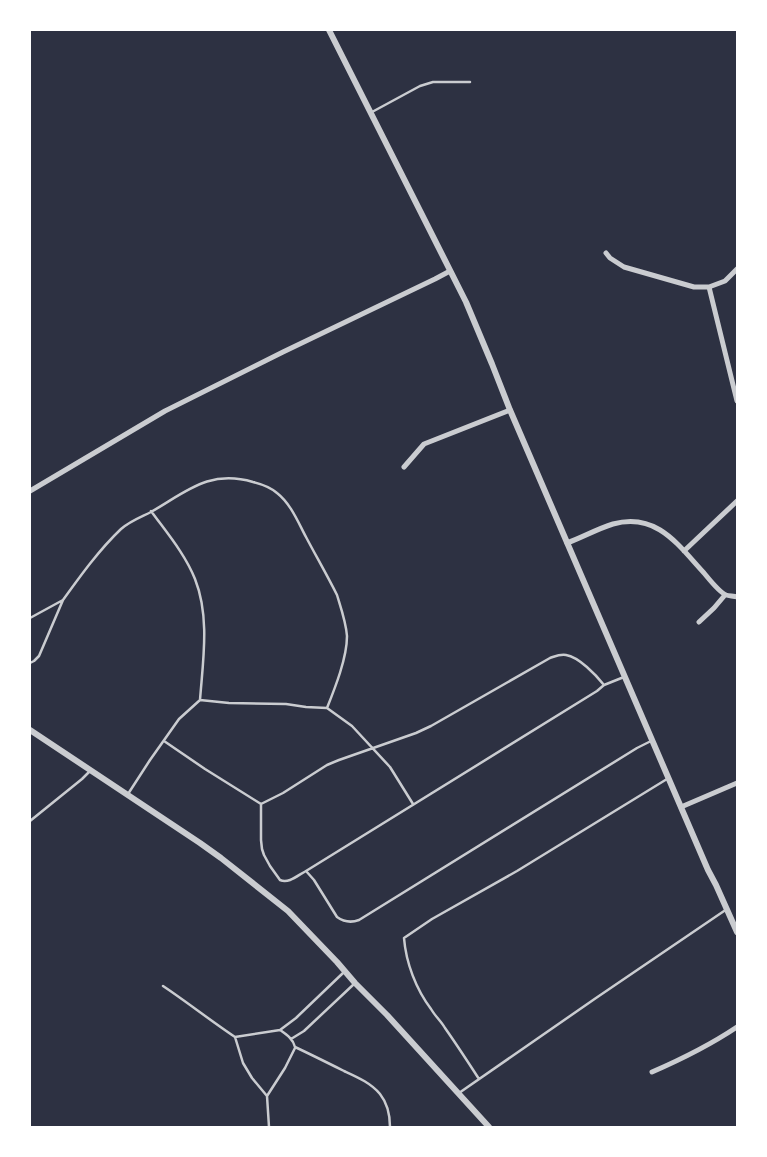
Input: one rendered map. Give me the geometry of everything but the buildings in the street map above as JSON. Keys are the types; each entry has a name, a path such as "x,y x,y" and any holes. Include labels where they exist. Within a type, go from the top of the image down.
{"street":[{"path":"329,30 466,302 510,410 652,741 737,932"},
{"path":"606,253 610,258 636,271 694,287 709,287 725,281 737,269"},
{"path":"30,491 165,411 450,271"},
{"path":"709,287 737,401"},
{"path":"404,467 424,444 510,410"},
{"path":"684,550 737,501"},
{"path":"567,543 621,522 646,523 662,530 675,541 725,595 737,597"},
{"path":"699,622 725,595"},
{"path":"30,730 200,842 288,911 489,1127"},
{"path":"681,807 737,783"},
{"path":"652,1072 710,1044 737,1026"}],"lane":[{"path":"371,113 420,86 432,82 470,82"},
{"path":"30,663 39,656 63,600 100,551 122,528 197,484 223,478 243,479 275,491 284,500 337,594 347,635 345,654 336,686 327,708"},
{"path":"128,794 179,719 200,700 204,627 200,598 195,579 187,562 151,512"},
{"path":"30,618 63,600"},
{"path":"261,804 283,793 327,765 431,726 559,654 573,657 604,685"},
{"path":"261,804 261,840 264,855 280,880 289,881 604,685 625,677"},
{"path":"200,700 327,708 352,726 390,767 413,804"},
{"path":"306,871 314,880 337,917 347,922 354,922 637,748 652,741"},
{"path":"164,742 205,770 261,804"},
{"path":"30,820 91,770"},
{"path":"479,1079 419,990 409,964 404,938 432,919 517,871 669,778"},
{"path":"458,1094 727,909"},
{"path":"235,1037 280,1030 296,1018 344,972"},
{"path":"291,1039 304,1031 355,983"},
{"path":"163,986 235,1037 243,1063 266,1096 269,1127"},
{"path":"266,1096 285,1068 295,1047 294,1042 280,1030"},
{"path":"295,1047 363,1080 374,1088 388,1108 390,1127"}]}
